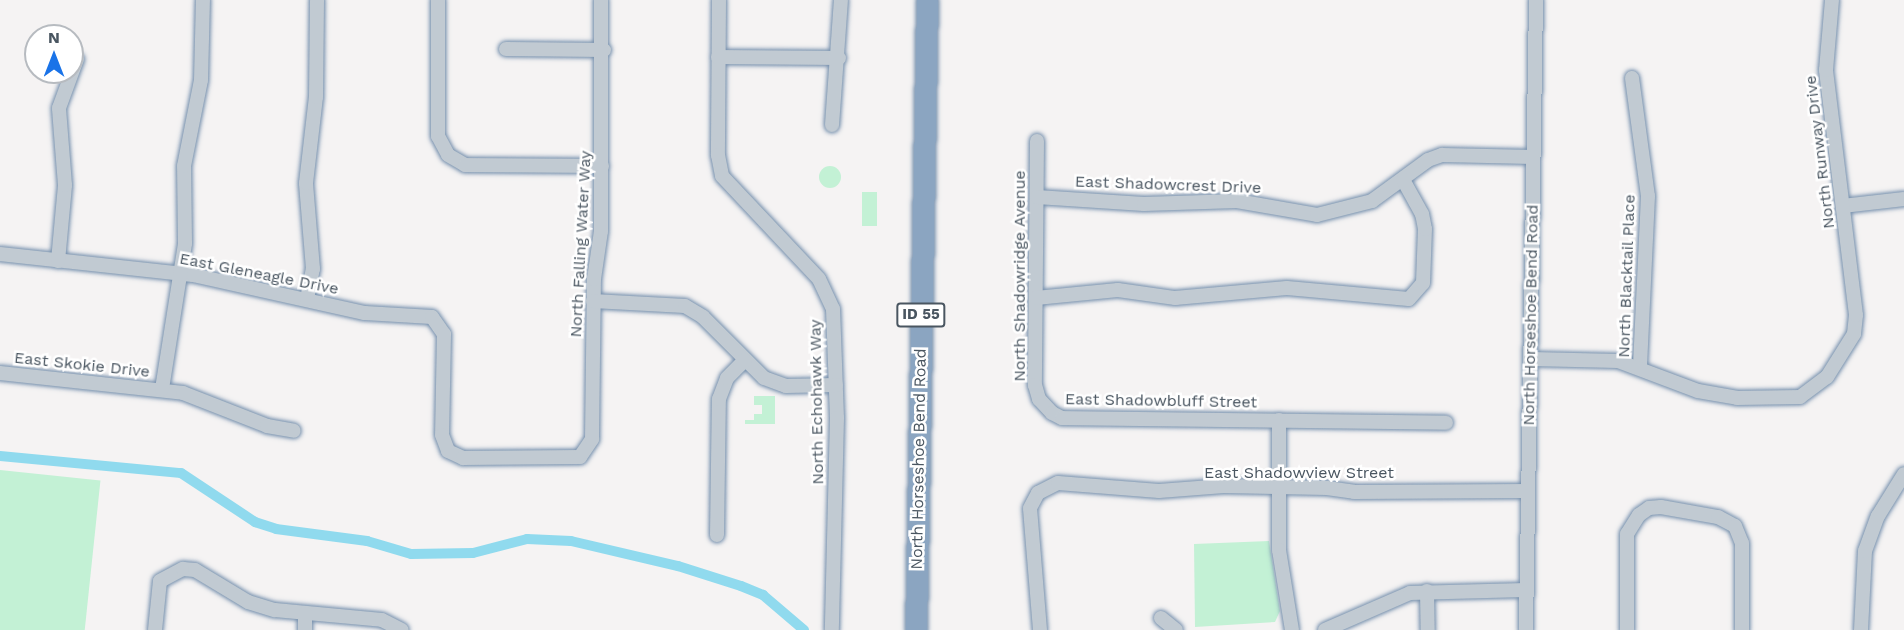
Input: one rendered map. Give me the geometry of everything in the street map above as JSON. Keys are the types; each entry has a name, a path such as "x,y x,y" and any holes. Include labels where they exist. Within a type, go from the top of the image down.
{"highway":[{"name":"North Horseshoe Bend Road","path":"916,630 927,0"}],"street":[{"path":"162,389 182,274 184,166 201,80 202,0"},
{"path":"307,300 313,269 306,183 316,97 317,0"},
{"path":"438,0 438,136 448,154 465,165 602,166"},
{"name":"North Falling Water Way","path":"448,451 463,458 559,459 580,457 586,452 592,439 593,301 601,231 604,50 602,0"},
{"name":"North Echohawk Way","path":"719,0 718,155 722,176 826,288 833,309 836,384 832,630"},
{"path":"832,125 839,58 841,0"},
{"name":"North Horseshoe Bend Road","path":"1526,630 1536,0"},
{"name":"North Runway Drive","path":"1531,359 1607,360 1640,367 1717,396 1800,397 1827,377 1848,344 1857,315 1826,70 1832,0"},
{"path":"506,49 604,50"},
{"path":"718,57 839,58"},
{"name":"North Blacktail Place","path":"1632,78 1648,196 1640,367"},
{"path":"58,261 65,185 59,108 68,84"},
{"name":"North Shadowridge Avenue","path":"1037,141 1035,384 1044,408"},
{"name":"East Shadowcrest Drive","path":"1037,197 1144,204 1237,201 1317,215 1372,201 1428,160 1442,155 1533,157"},
{"path":"1036,298 1118,290 1175,298 1287,288 1402,301 1415,296 1423,283 1425,229 1422,214 1403,180"},
{"path":"1843,206 1904,198"},
{"name":"East Gleneagle Drive","path":"0,254 182,274 365,312 424,315 438,321 444,334 442,435 448,451"},
{"path":"593,301 685,306 704,317 745,360 774,383 836,384"},
{"path":"717,535 719,399 727,378 745,360"},
{"name":"East Skokie Drive","path":"0,373 162,389 204,399 267,426 294,431"},
{"name":"East Shadowbluff Street","path":"1044,408 1062,418 1446,423"},
{"path":"1279,420 1279,550 1293,630"},
{"path":"1860,630 1865,551 1878,516 1904,474"},
{"name":"East Shadowview Street","path":"1040,630 1030,508 1038,493 1058,483 1159,490 1279,487 1354,492 1528,491"},
{"path":"1628,630 1627,534 1639,514 1649,508 1660,507 1718,517 1735,526 1742,543 1742,630"},
{"path":"155,630 160,581 171,572 195,570 248,602 305,614 382,620 402,630"},
{"path":"1325,630 1410,593 1526,590"},
{"path":"1427,591 1428,630"},
{"path":"305,614 305,630"},
{"path":"1161,618 1176,630"}],"green space":[{"path":"830,166 838,169 841,177 838,185 830,188 822,185 819,177 822,169"},
{"path":"862,192 877,192 877,226 862,226"},
{"path":"754,396 775,396 775,424 745,424 745,420 754,420 754,414 762,414 762,405 754,405"},
{"path":"0,470 100,481 85,630 0,630"},
{"path":"1269,541 1280,611 1275,622 1195,627 1194,544"}],"waterway":[{"path":"0,456 181,473 255,522 276,529 367,541 411,554 473,553 527,539 571,541 678,566 741,586 763,595 804,630"}]}
